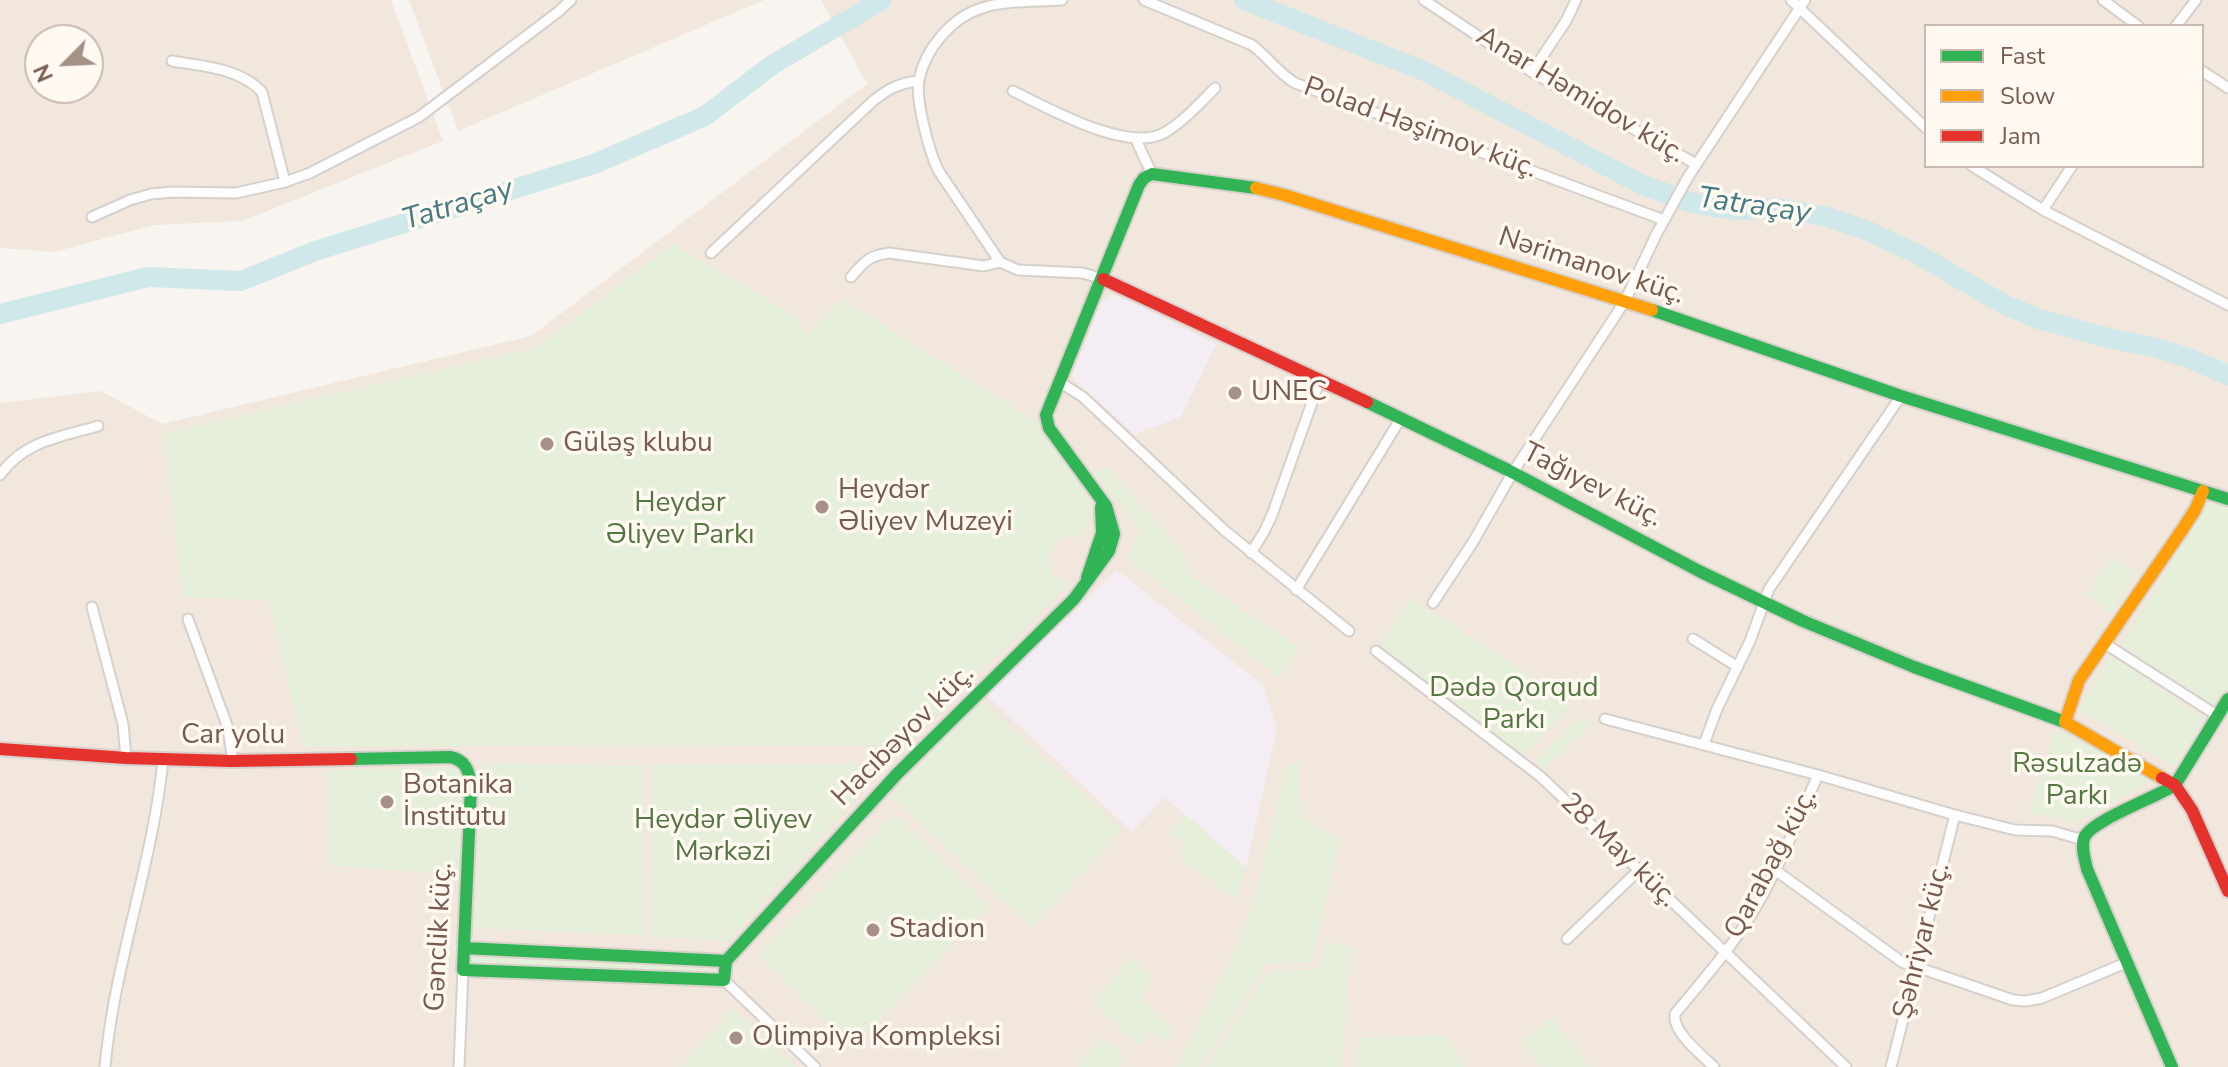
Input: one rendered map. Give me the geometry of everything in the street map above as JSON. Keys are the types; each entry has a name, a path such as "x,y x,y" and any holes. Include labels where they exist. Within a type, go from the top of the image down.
{"street":[{"path":"92,217 151,194 236,193 310,173 419,117 571,0"},
{"path":"1062,0 1003,4 980,9 964,17 934,46 918,81 919,100 938,170 1000,262 1018,270 1083,273 1103,279"},
{"name":"Polad Həşimov küç.","path":"1144,0 1252,45 1282,75 1295,83 1666,217"},
{"name":"Anar Həmidov küç.","path":"1424,0 1532,72 1696,164"},
{"path":"1532,72 1566,21 1576,0"},
{"path":"1791,0 1802,4 1924,126"},
{"path":"2103,0 2135,24"},
{"path":"2178,24 2196,0"},
{"path":"1433,603 1513,472 1625,301 1696,164 1802,4"},
{"path":"172,61 219,69 252,82 262,92 285,182"},
{"path":"2204,72 2228,88"},
{"path":"711,253 873,101 891,87 918,81"},
{"path":"1013,91 1077,122 1136,140 1162,134 1181,121 1215,88"},
{"path":"1136,140 1152,174 1139,185 1061,383 1083,397 1251,553 1349,631"},
{"path":"1975,168 2043,210 2228,305"},
{"path":"2043,210 2071,168"},
{"name":"Nərimanov küç.","path":"1152,174 1273,192 1625,301 1901,396 2228,499"},
{"path":"851,277 865,260 889,253 984,266 1000,262"},
{"name":"Tağıyev küç.","path":"1103,279 1513,472 1764,603 1921,670 2065,722 2175,785"},
{"path":"1251,553 1272,515 1320,380"},
{"name":"Hacıbəyov küç.","path":"726,961 897,774 1074,599 1109,551 1114,534 1109,514 1047,421 1048,408 1061,383"},
{"path":"1704,744 1711,722 1778,575 1901,396"},
{"path":"1296,590 1401,418"},
{"path":"0,475 21,452 38,443 98,426"},
{"path":"2065,722 2079,680 2182,530 2203,491"},
{"path":"92,607 123,724 126,758"},
{"path":"188,619 228,728 233,761"},
{"path":"1693,639 1738,667"},
{"path":"2104,643 2218,716"},
{"name":"28 May küç.","path":"1376,651 1533,771 1846,1067"},
{"path":"2172,1067 2087,869 2083,840 2094,825 2175,785 2228,699"},
{"path":"1605,719 1955,815 2015,830 2064,833 2083,840"},
{"name":"Car yolu","path":"0,749 163,760 450,757 465,763"},
{"path":"105,1067 108,1031 155,823 163,760"},
{"name":"Gənclik küç.","path":"459,1067 471,786 470,772 465,763"},
{"name":"Qarabağ küç.","path":"1714,1067 1679,1032 1674,1022 1675,1014 1725,953 1753,912 1818,775"},
{"path":"2175,785 2192,810 2228,891"},
{"name":"Şəhriyar küç.","path":"1891,1067 1955,815"},
{"path":"1775,870 1885,952 1916,968 2013,1000 2042,998 2128,962"},
{"path":"1567,939 1638,871"},
{"path":"464,948 726,961 724,980"},
{"path":"463,970 724,980 815,1067"}],"shaded area":[{"path":"0,0 391,0 443,141 242,221 154,225 54,252 0,248"},
{"path":"409,0 764,0 458,131"},
{"path":"821,0 2228,0 2228,1067 0,1067 0,403 101,391 162,424 531,336 867,84"},
{"path":"1111,295 1216,344 1181,417 1134,434 1072,377 1099,307"},
{"path":"1117,570 1263,685 1277,728 1246,868 1165,797 1132,832 986,695"}],"green space":[{"name":"Heydər Əliyev Parkı","path":"673,244 793,315 808,334 841,299 1035,421 1088,497 1093,511 1088,526 1080,536 1060,537 1048,556 1052,577 1069,584 905,746 303,747 269,600 183,597 164,433 535,348"},
{"path":"1108,467 1181,551 1190,575 1299,648 1279,677 1127,558 1140,529 1095,473"},
{"path":"2209,502 2228,509 2228,686 2216,706 2121,645"},
{"path":"2111,558 2137,573 2111,613 2087,594"},
{"name":"Dədə Qorqud Parkı","path":"1410,598 1573,703 1524,755 1380,646"},
{"path":"2111,656 2205,719 2174,766 2079,710"},
{"path":"981,700 1122,830 1032,927 890,796"},
{"path":"1579,718 1595,721 1544,768 1535,761"},
{"name":"Rəsulzadə Parkı","path":"2056,728 2152,781 2077,823 2029,812"},
{"path":"1299,761 1301,816 1339,840 1312,962 1266,964 1200,1067 1176,1067 1242,934 1257,891 1286,767"},
{"path":"481,763 644,766 643,935 475,928"},
{"name":"Heydər Əliyev Mərkəzi","path":"853,764 866,772 866,788 727,941 650,936 652,765"},
{"path":"462,768 457,875 328,865 327,770"},
{"name":"Stadion","path":"894,814 989,906 853,1047 758,955"},
{"path":"1185,814 1246,868 1237,900 1178,856 1186,846 1170,832"},
{"path":"1324,941 1351,947 1341,1067 1206,1067 1268,972 1319,969"},
{"path":"473,956 702,966 701,976 472,963"},
{"path":"1130,957 1151,976 1142,999 1172,1029 1166,1044 1151,1030 1138,1045 1093,1003"},
{"name":"Olimpiya Kompleksi","path":"734,1008 796,1067 680,1067"},
{"path":"1552,1018 1590,1067 1542,1067 1522,1041"},
{"path":"1444,1035 1466,1067 1357,1067 1359,1038"},
{"path":"1102,1037 1126,1057 1118,1067 1077,1067"}],"waterway":[{"name":"Tatraçay","path":"0,314 148,277 241,281 315,251 594,164 705,116 772,65 882,0"},
{"name":"Tatraçay","path":"1244,0 1424,71 1643,185 1689,202 1718,208 1778,208 1824,216 1868,231 1919,255 2005,305 2039,319 2153,347 2228,375"}],"traffic: fast":[{"path":"726,961 897,774 1074,599 1109,551 1114,534 1106,506 1049,428 1046,415 1139,185 1152,174 1256,188"},
{"path":"1652,310 1901,396 2228,499"},
{"path":"1367,402 1508,470 1701,572 1803,621 1914,667 2065,722"},
{"path":"1087,578 1102,533 1101,507"},
{"path":"2172,1067 2087,869 2083,842 2089,831 2098,824 2175,785 2228,699"},
{"path":"351,759 450,757 466,767 471,786 463,970 724,980 726,961"},
{"path":"464,948 726,961"}],"traffic: slow":[{"path":"1256,188 1652,310"},
{"path":"2162,778 2065,722 2079,680 2182,530 2203,491"}],"traffic: jam":[{"path":"1103,279 1367,402"},
{"path":"0,749 126,758 231,761 351,759"},
{"path":"2162,778 2175,785 2192,810 2228,891"}],"place":[{"name":"UNEC","path":"1235,393"},
{"name":"Güləş klubu","path":"547,444"},
{"name":"Heydər Əliyev Muzeyi","path":"822,507"},
{"name":"Botanika İnstitutu","path":"387,802"},
{"name":"Stadion","path":"873,930"},
{"name":"Olimpiya Kompleksi","path":"736,1038"}]}
